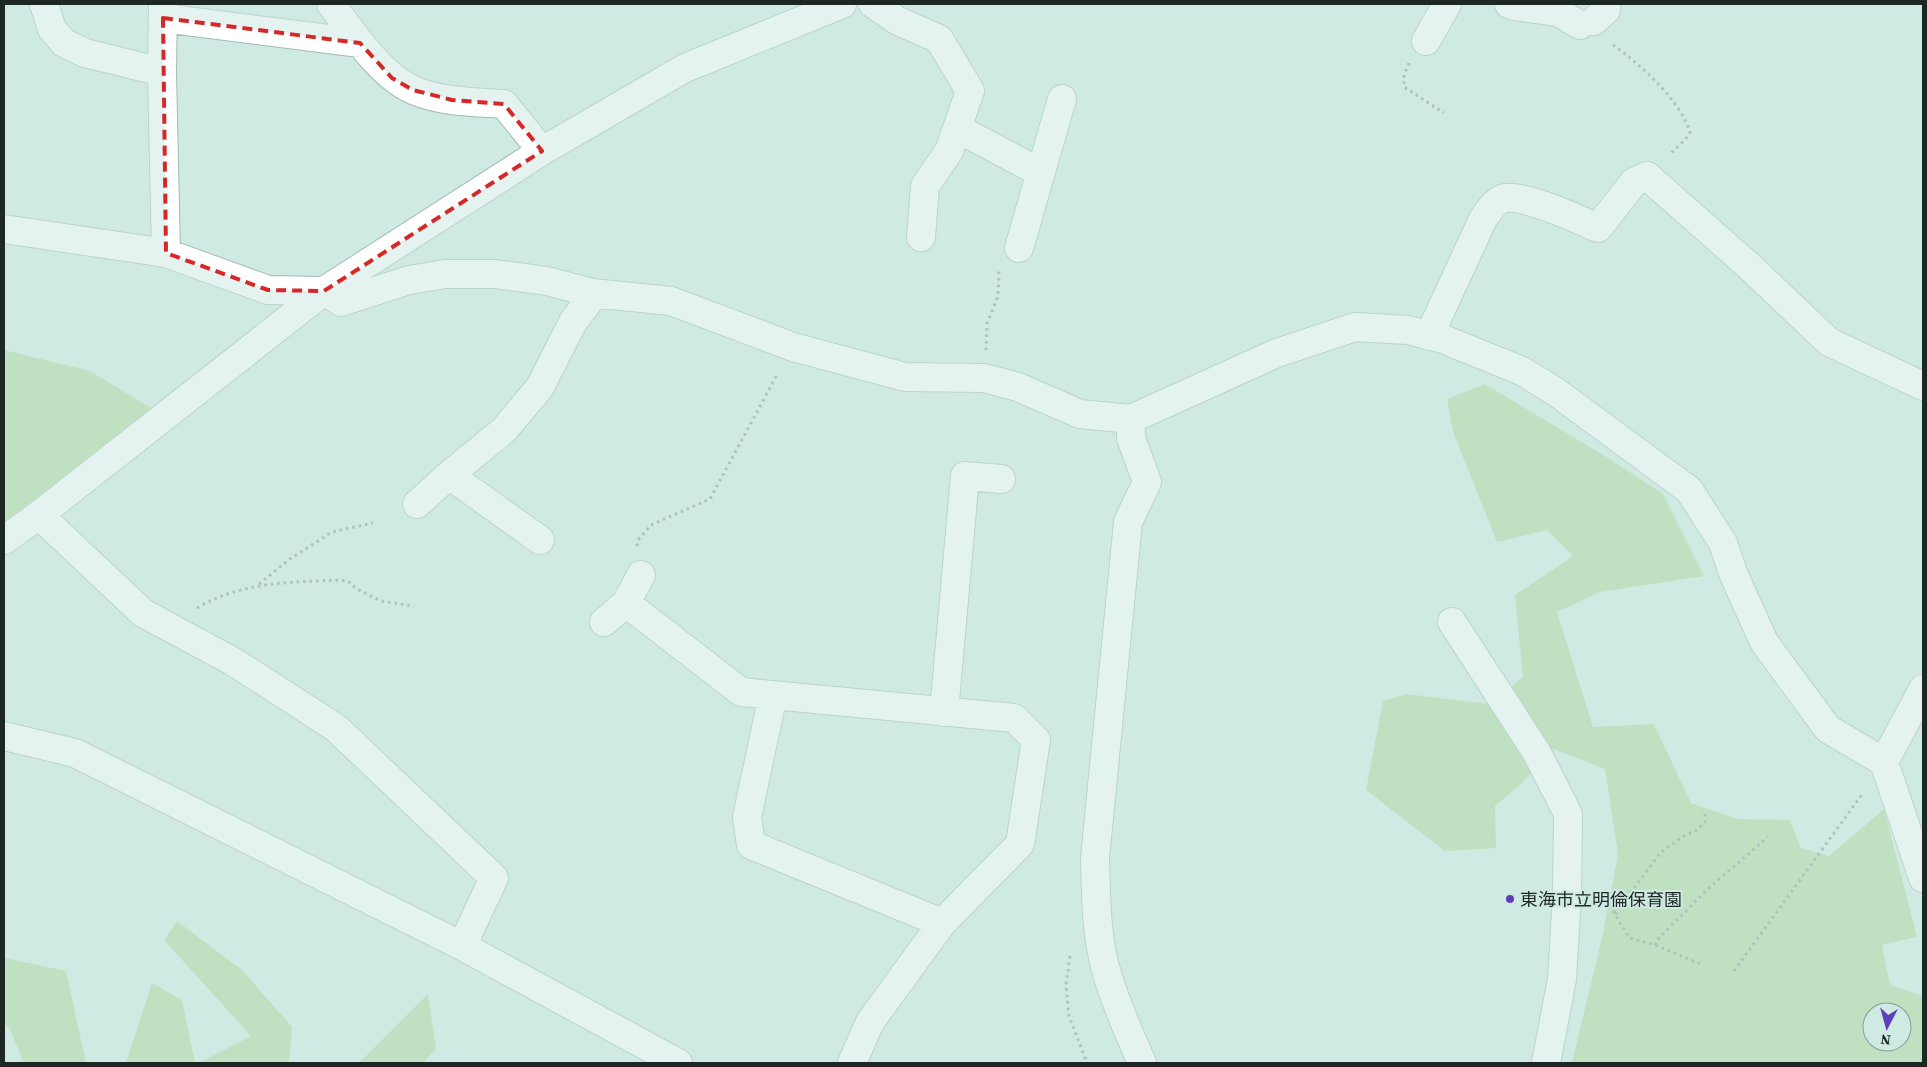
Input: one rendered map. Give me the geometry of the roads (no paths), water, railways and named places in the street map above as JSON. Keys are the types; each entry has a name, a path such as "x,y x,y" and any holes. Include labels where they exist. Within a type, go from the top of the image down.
{"street":[{"path":"44,4 52,29 64,43 85,53 162,72"},
{"path":"331,4 360,42 392,78 413,90 452,100 504,104 542,151"},
{"path":"4,540 39,515 324,291 542,151 685,68 842,4"},
{"path":"872,4 898,21 939,40 970,91 949,152 925,186 921,237"},
{"path":"1426,41 1447,4"},
{"path":"1508,4 1594,17"},
{"path":"166,253 162,72 163,11 360,42"},
{"path":"1019,248 1062,99"},
{"path":"957,128 1041,173"},
{"path":"1429,336 1483,219 1490,208 1504,198 1525,200 1598,228 1634,182 1647,176 1749,266 1829,342 1923,386"},
{"path":"4,229 166,253 268,290 324,291 341,302 409,280 455,274 495,274 547,281 592,293 671,301 794,346 906,377 984,378 1018,387 1080,414 1131,419 1277,353 1354,327 1408,330 1443,339 1522,371 1556,392 1689,490 1722,544 1764,642 1828,729 1885,766 1923,878"},
{"path":"417,504 504,430 540,387 573,322 588,302 592,293"},
{"path":"1131,419 1131,438 1147,482 1128,522 1095,858 1096,914 1107,976 1124,1023 1142,1063"},
{"path":"449,475 540,540"},
{"path":"944,712 966,476 1001,479"},
{"path":"39,515 143,613 234,662 336,728 494,878 462,946"},
{"path":"604,622 626,603 641,575"},
{"path":"626,603 741,692 1014,718 1036,740 1020,844 942,923 870,1022 852,1063"},
{"path":"1452,622 1537,753 1568,814 1562,979 1546,1063"},
{"path":"1885,766 1923,689"},
{"path":"773,695 747,817 751,845 942,923"},
{"path":"4,736 75,754 462,946 678,1063"}],"place":[{"name":"東海市立明倫保育園","path":"1510,899"}]}
